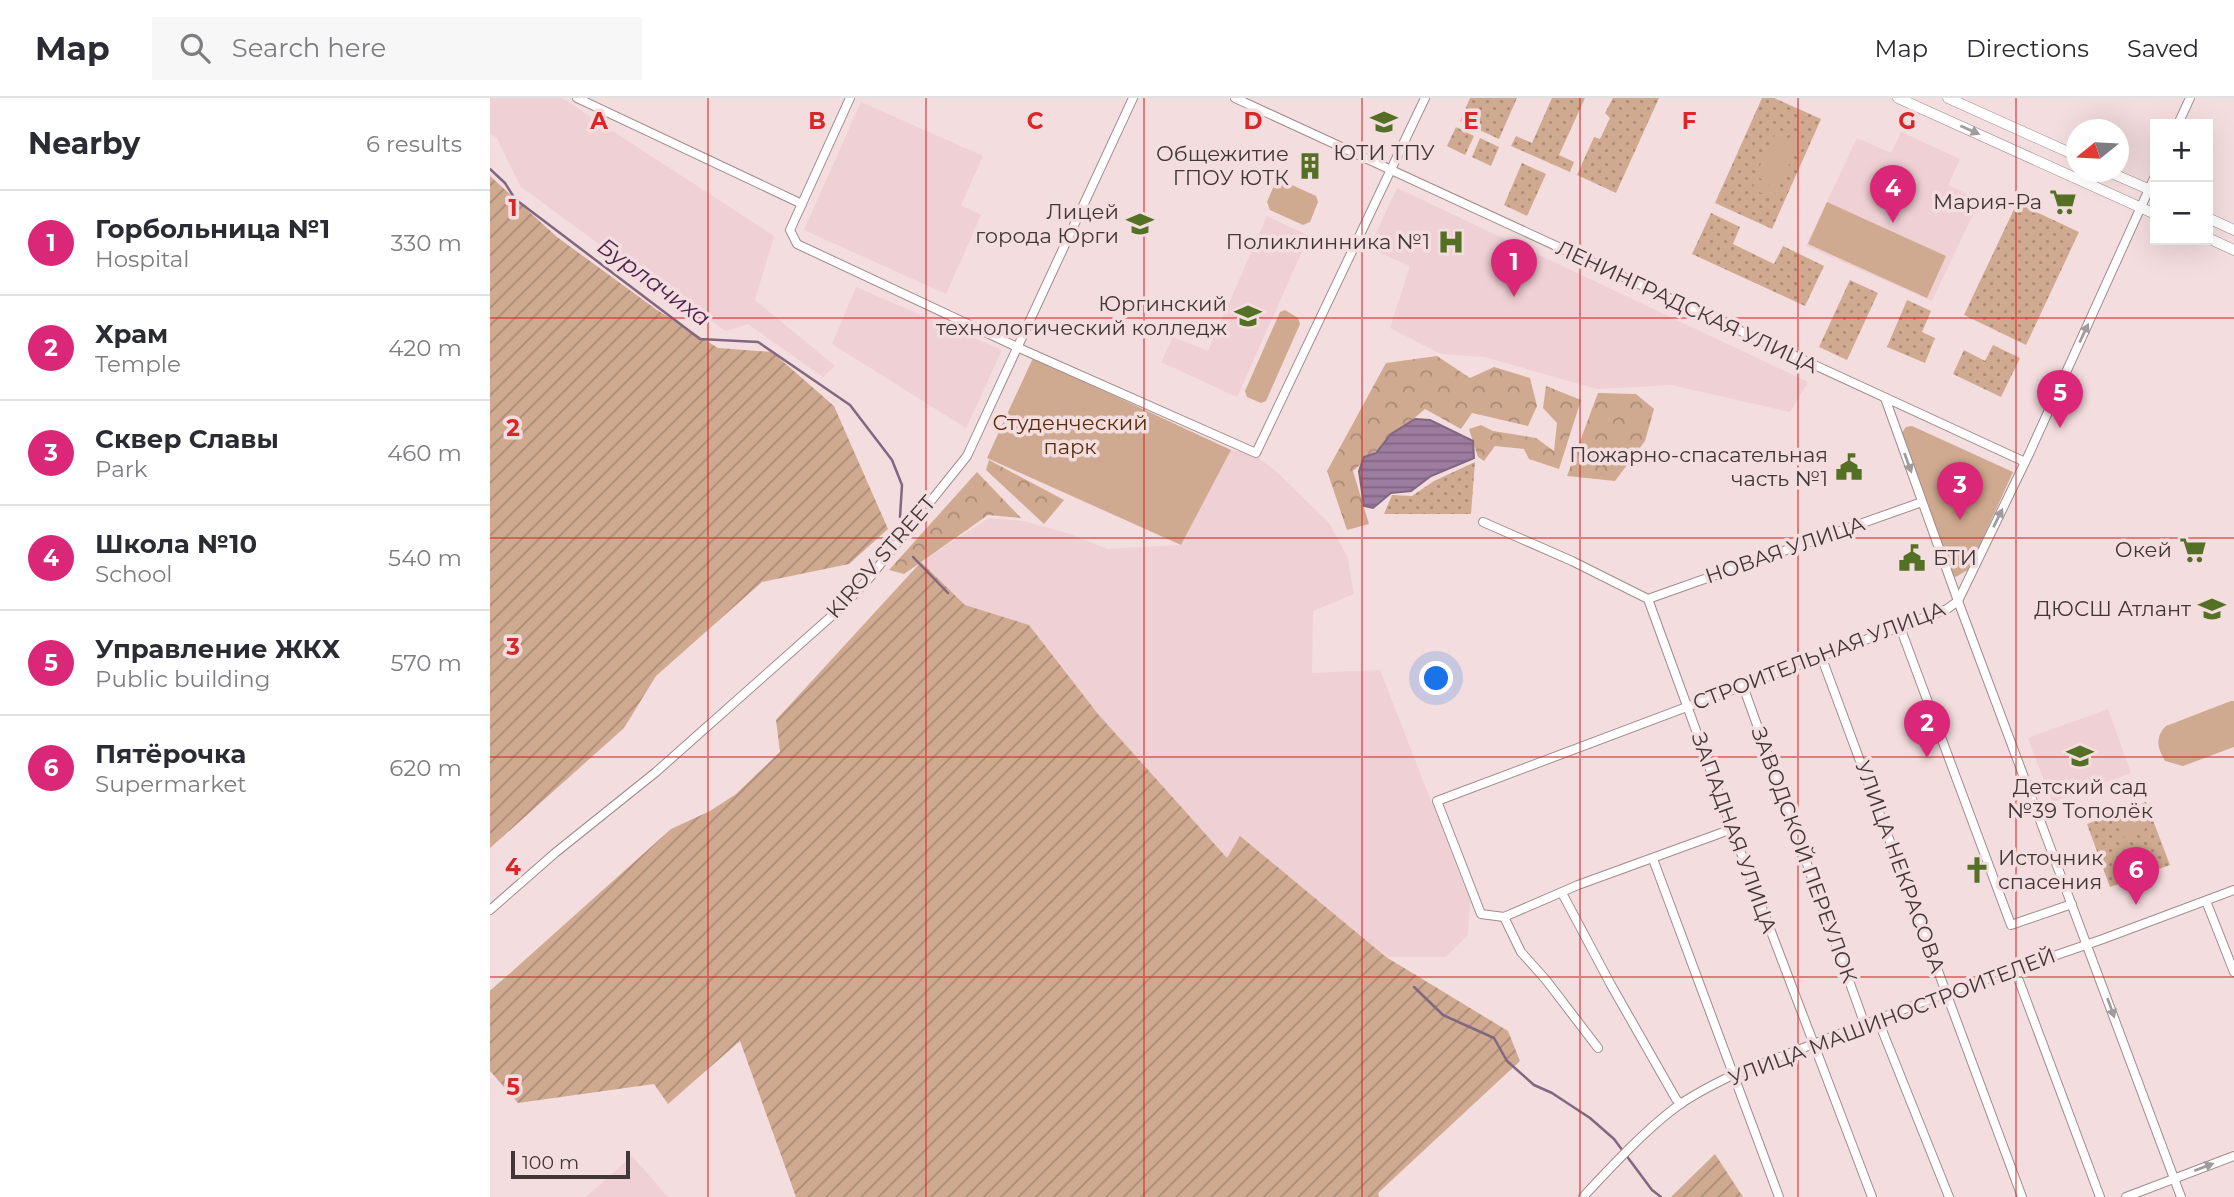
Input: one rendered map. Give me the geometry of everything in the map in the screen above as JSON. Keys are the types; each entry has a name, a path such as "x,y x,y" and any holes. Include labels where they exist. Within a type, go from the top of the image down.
{"main road":[{"path":"1898,98 2150,212"},
{"path":"1948,98 2066,151"},
{"path":"2129,181 2150,190"},
{"path":"2213,220 2234,230"},
{"path":"2213,240 2234,250"}],"street":[{"path":"578,98 802,204"},
{"path":"850,98 790,230 797,244 1019,348 1256,453 1425,98"},
{"name":"KIROV STREET","path":"490,910 555,853 656,772 844,605 962,463 1019,348 1133,98"},
{"name":"ЛЕНИНГРАДСКАЯ УЛИЦА","path":"1236,98 2025,462"},
{"path":"2180,119 2190,98"},
{"name":"СТРОИТЕЛЬНАЯ УЛИЦА","path":"1504,917 1481,914 1437,801 1947,609 1958,601 2150,194"},
{"path":"1885,398 2181,1197"},
{"name":"НОВАЯ УЛИЦА","path":"1648,599 1922,502"},
{"path":"1483,522 1572,561 1648,599"},
{"name":"ЗАПАДНАЯ УЛИЦА","path":"1648,599 1812,1045 1872,1197"},
{"path":"1900,627 2011,925 2072,904"},
{"name":"УЛИЦА НЕКРАСОВА","path":"1821,656 2022,1197"},
{"name":"ЗАВОДСКОЙ ПЕРЕУЛОК","path":"1743,685 1865,1025"},
{"path":"1598,1048 1546,980 1526,960 1504,917 1578,885 1732,829"},
{"path":"1653,859 1779,1197"},
{"name":"УЛИЦА МАШИНОСТРОИТЕЛЕЙ","path":"1583,1197 1611,1167 1681,1104 1733,1076 1946,993 2234,890"},
{"path":"1562,893 1617,996 1676,1100 1681,1104"},
{"path":"2206,901 2234,972"},
{"path":"2015,970 2100,1197"},
{"path":"1878,1020 1949,1197"},
{"path":"2126,1197 2234,1156"}],"shaded area":[{"path":"490,98 562,98 774,236 755,300 835,366 823,377 748,324 726,331 626,264 520,186 497,138 490,134"},
{"path":"861,102 983,156 961,205 981,215 946,294 804,230"},
{"path":"1901,132 1960,159 1948,185 1980,200 1932,301 1806,246 1857,138 1891,153"},
{"path":"1397,188 1808,382 1790,412 1671,385 1597,389 1485,357 1441,354 1390,328 1410,266 1369,248"},
{"name":"Юргинский технологический колледж","path":"1267,216 1309,236 1237,397 1161,362 1173,337 1208,351"},
{"path":"856,287 1002,350 966,428 832,344"},
{"path":"1415,419 1430,420 1473,441 1474,458 1431,476 1411,491 1391,493 1373,508 1364,506 1359,471 1364,457 1376,453 1391,434"},
{"path":"1231,450 1253,454 1277,472 1329,523 1347,556 1354,594 1313,611 1312,673 1380,670 1470,901 1468,935 1446,957 1386,957 1241,837 1228,859 1098,714 1029,625 965,605 921,562 989,518 1023,521 1070,534 1107,549 1181,545"},
{"name":"Детский сад №39 Тополёк","path":"2108,709 2131,773 2052,802 2028,738"},
{"path":"632,1156 668,1197 586,1197"}],"green space":[{"path":"1470,98 1517,98 1499,139 1460,121"},
{"path":"1552,98 1585,98 1559,155 1574,162 1570,172 1511,146 1516,136 1532,143"},
{"path":"1613,98 1659,98 1616,193 1577,175 1594,137 1600,139 1610,118 1605,113"},
{"path":"1762,98 1774,98 1821,119 1772,229 1715,203"},
{"path":"1456,127 1474,136 1465,155 1447,146"},
{"path":"1776,132 1799,143 1779,187 1755,176"},
{"path":"1480,138 1499,147 1491,166 1472,157"},
{"path":"1522,163 1546,174 1527,216 1504,205"},
{"path":"490,176 557,237 657,310 718,348 772,352 834,406 888,529 849,564 762,582 656,676 624,728 490,848"},
{"path":"1756,179 1778,189 1774,199 1752,189"},
{"path":"1281,180 1316,196 1318,202 1310,222 1303,225 1270,210 1267,202 1275,183"},
{"path":"1827,202 1946,256 1927,298 1808,244"},
{"path":"2017,203 2079,232 2026,345 1964,315"},
{"path":"1711,213 1740,227 1733,244 1774,264 1783,246 1824,266 1805,306 1692,254"},
{"path":"1850,280 1878,293 1847,360 1819,347"},
{"path":"1907,300 1931,311 1922,332 1935,338 1925,363 1887,347"},
{"path":"1285,310 1298,318 1300,324 1266,401 1261,403 1247,397 1245,391 1280,312"},
{"path":"1993,345 2020,358 2001,397 1953,374 1964,350 1985,361"},
{"path":"1437,356 1470,378 1494,367 1530,378 1537,406 1528,426 1472,413 1461,429 1425,409 1353,471 1369,524 1347,530 1327,471 1386,363"},
{"name":"Студенческий парк","path":"1033,358 1231,450 1181,545 987,458"},
{"path":"1546,386 1581,400 1559,469 1529,459 1524,449 1495,446 1484,461 1478,457 1469,429 1481,425 1493,431 1536,438 1554,451 1557,423 1543,408"},
{"path":"1598,393 1636,394 1654,409 1645,441 1615,481 1567,476"},
{"path":"1912,426 2013,472 1969,569 1956,577 1951,574 1901,434 1906,427"},
{"path":"989,460 1064,500 1044,524 986,470"},
{"path":"1475,462 1471,514 1384,514 1392,495 1412,496 1434,481"},
{"path":"977,472 1021,518 988,515 904,574 889,570"},
{"path":"921,562 965,605 1029,625 1098,714 1227,858 1240,836 1386,957 1508,1031 1520,1061 1378,1193 1379,1197 796,1197 740,1041 668,1104 654,1084 518,1103 490,1071 490,991 671,829 710,811 736,794 780,752 776,720"},
{"path":"2234,701 2234,747 2183,766 2165,761 2158,743 2166,726"},
{"path":"2146,802 2170,865 2110,887 2087,824"},
{"path":"2139,815 2145,830 2124,838 2118,823"},
{"path":"1715,1154 1743,1197 1671,1197"}],"waterway":[{"name":"Бурлачиха","path":"490,169 505,183 515,199 700,339 758,342 850,405 892,460 902,485 900,517"},
{"name":"Бурлачиха","path":"913,557 948,593"},
{"name":"Бурлачиха","path":"1414,987 1443,1015 1494,1038 1507,1061 1534,1085 1552,1093 1590,1118 1614,1139 1652,1190 1661,1197"}],"place":[{"name":"ЮТИ ТПУ","path":"1384,122"},
{"name":"Общежитие ГПОУ ЮТК","path":"1310,166"},
{"name":"Мария-Ра","path":"2063,202"},
{"name":"Школа №10","path":"1893,223"},
{"name":"Лицей города Юрги","path":"1140,224"},
{"name":"Поликлинника №1","path":"1451,242"},
{"name":"Горбольница №1","path":"1514,297"},
{"name":"Юргинский технологический колледж","path":"1248,316"},
{"name":"Управление ЖКХ","path":"2060,428"},
{"name":"Пожарно-спасательная часть №1","path":"1849,467"},
{"name":"Сквер Славы","path":"1960,520"},
{"name":"Окей","path":"2193,550"},
{"name":"БТИ","path":"1912,558"},
{"name":"ДЮСШ Атлант","path":"2212,609"},
{"name":"Детский сад №39 Тополёк","path":"2080,756"},
{"name":"Храм","path":"1927,758"},
{"name":"Источник спасения","path":"1977,870"},
{"name":"Пятёрочка","path":"2136,905"}]}
